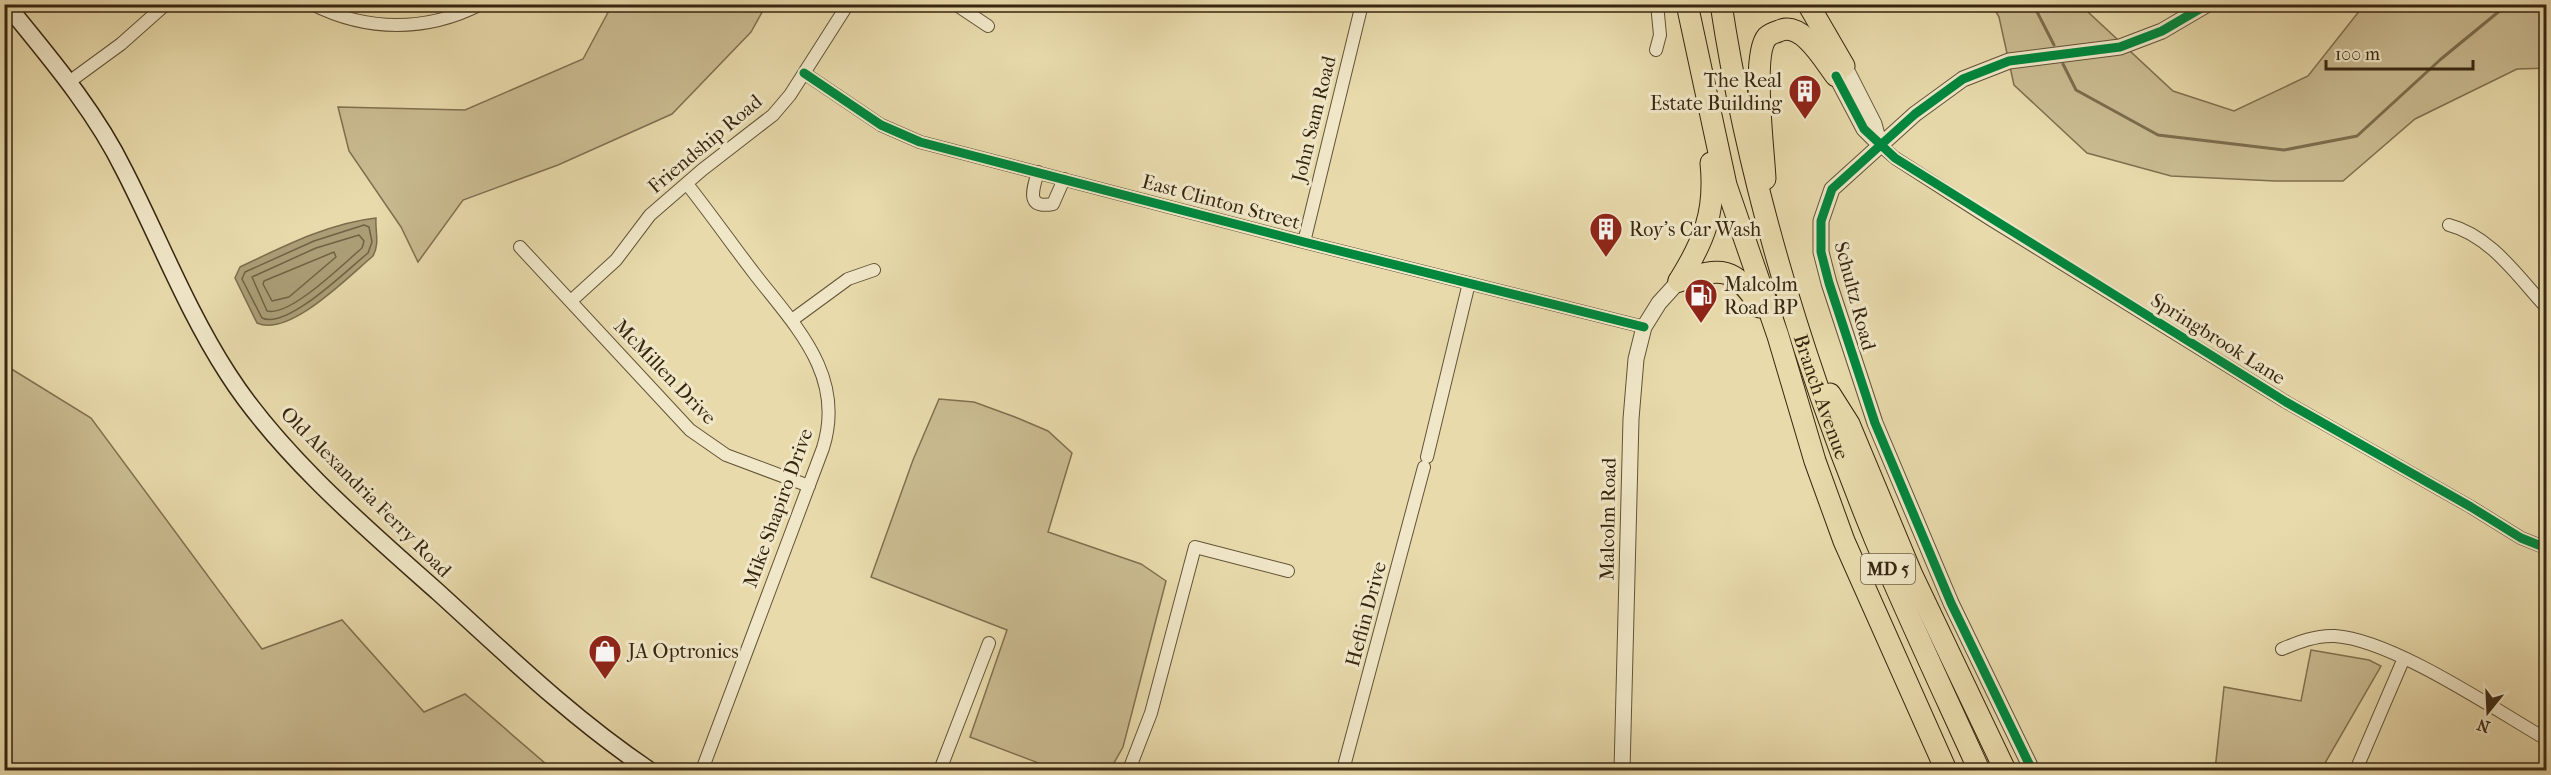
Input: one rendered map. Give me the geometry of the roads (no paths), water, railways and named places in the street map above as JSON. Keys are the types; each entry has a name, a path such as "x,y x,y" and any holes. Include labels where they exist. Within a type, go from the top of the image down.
{"highway":[{"name":"Branch Avenue","path":"1687,4 1726,185 1778,336 1818,471 1844,541 1946,771"},
{"name":"Branch Avenue","path":"1721,4 1743,127 1766,215 1810,363 1874,537 1979,771"},
{"path":"1808,4 1842,75"},
{"path":"1766,215 1759,78 1761,50 1767,37 1784,29 1797,32 1810,40 1842,75"},
{"path":"1679,281 1701,245 1709,218 1713,181 1701,69"},
{"path":"1679,281 1721,271 1738,279 1752,294 1778,336"},
{"path":"1810,363 1849,424 1912,575 2005,771"},
{"path":"1889,640 1932,771"}],"main road":[{"name":"Old Alexandria Ferry Road","path":"6,4 69,82 123,168 179,290 228,375 275,437 509,659 598,734 649,771"}],"street":[{"path":"69,82 121,44 166,4"},
{"path":"312,4 354,21 395,26 447,19 481,4"},
{"name":"Friendship Road","path":"571,301 616,260 650,215 773,115 804,73 848,4"},
{"path":"955,4 988,26"},
{"name":"John Sam Road","path":"1304,242 1362,4"},
{"path":"1656,50 1660,34 1657,4"},
{"name":"Schultz Road","path":"2032,771 1996,701 1912,515 1875,423 1821,252 1821,221 1832,189 1915,114 1950,87 1977,72 2010,61 2120,47 2162,31 2208,4"},
{"name":"East Clinton Street","path":"804,73 867,117 897,133 938,147 1644,327"},
{"path":"1842,75 1874,124 1880,145"},
{"name":"Springbrook Lane","path":"1880,145 1895,158 1990,219 2286,402 2472,507 2522,538 2547,548"},
{"path":"1038,172 1032,195 1034,200 1040,204 1046,205 1056,200 1064,179"},
{"name":"Mike Shapiro Drive","path":"687,184 792,320 816,359 824,382 830,413 825,440 809,486 702,771"},
{"path":"2449,225 2462,228 2488,245 2547,307"},
{"name":"McMillen Drive","path":"520,247 644,383 702,439 736,459 809,486"},
{"path":"792,320 848,279 874,270"},
{"name":"Malcolm Road","path":"1622,771 1633,390 1644,327 1659,303 1679,281"},
{"name":"Heflin Drive","path":"1343,771 1426,462 1468,283"},
{"path":"1129,771 1144,737 1195,547 1288,571"},
{"path":"2282,649 2316,637 2336,636 2404,658 2547,739"},
{"path":"940,771 989,643"},
{"path":"2356,771 2404,658"}],"water":[{"path":"376,218 377,242 373,256 318,303 301,314 285,322 270,325 257,323 235,278 240,267 323,230"}],"waterway":[{"path":"2033,4 2054,45"},
{"path":"2063,64 2076,90 2158,135 2284,150 2357,136 2441,59 2508,4"}],"place":[{"name":"The Real Estate Building","path":"1805,120"},
{"name":"Roy's Car Wash","path":"1606,258"},
{"name":"Malcolm Road BP","path":"1701,324"},
{"name":"JA Optronics","path":"605,680"}]}
